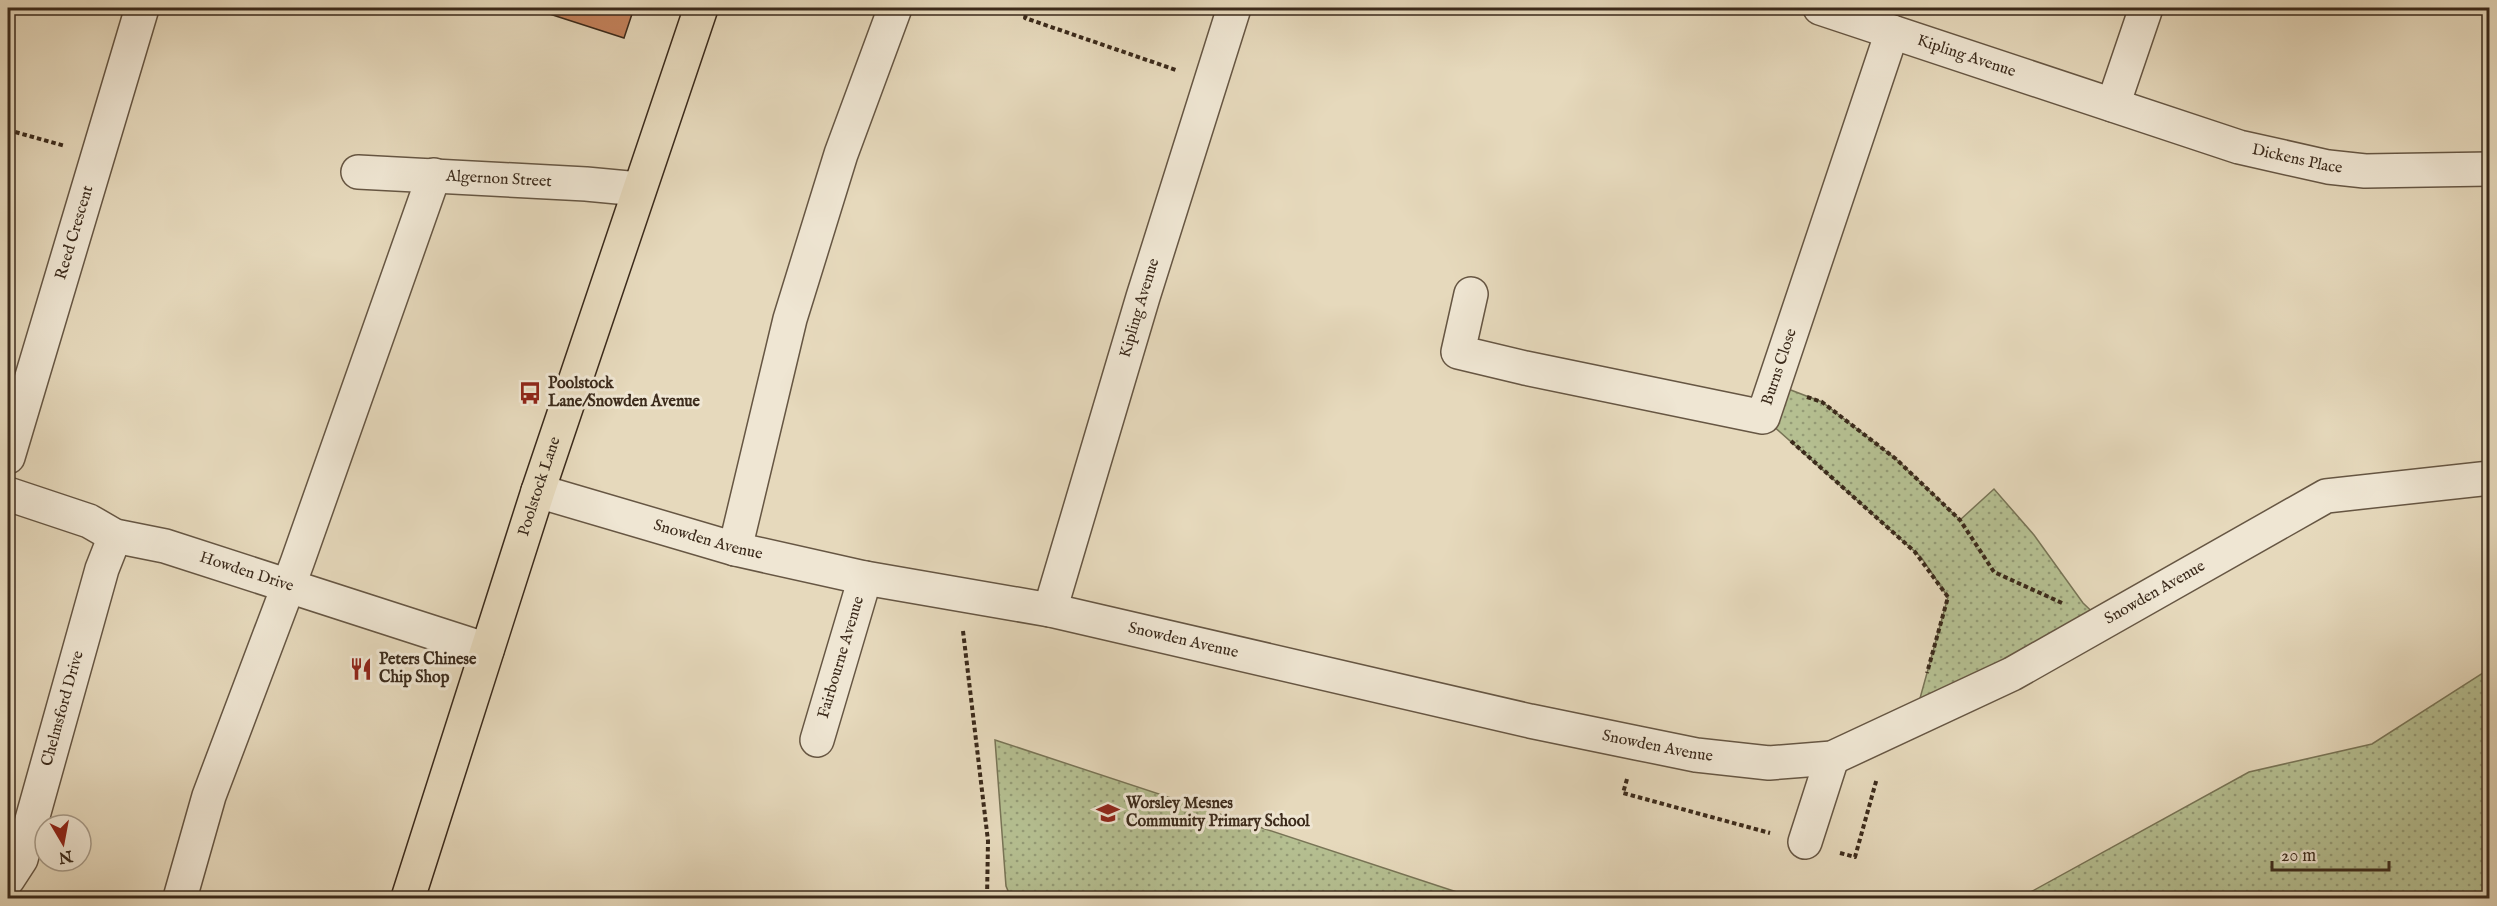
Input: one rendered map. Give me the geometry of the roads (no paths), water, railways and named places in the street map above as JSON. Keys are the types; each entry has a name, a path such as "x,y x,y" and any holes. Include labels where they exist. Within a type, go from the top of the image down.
{"main road":[{"name":"Poolstock Lane","path":"408,898 538,491 701,8"}],"street":[{"name":"Reed Crescent","path":"8,457 142,8"},
{"path":"735,549 790,319 841,154 895,8"},
{"name":"Kipling Avenue","path":"1050,610 1124,359 1234,8"},
{"name":"Kipling Avenue","path":"1820,8 2113,105"},
{"path":"2113,105 2146,8"},
{"name":"Burns Close","path":"1471,294 1458,352 1763,417 1892,32"},
{"name":"Dickens Place","path":"2113,105 2239,147 2328,167 2365,171 2490,169"},
{"name":"Algernon Street","path":"358,172 639,189"},
{"path":"180,898 209,796 288,586 434,175"},
{"name":"Snowden Avenue","path":"538,491 735,549 865,578 958,592 1050,610 1530,721 1637,743 1696,755 1768,763 1832,758 2012,674 2326,496 2490,478"},
{"name":"Howden Drive","path":"8,494 89,521 115,536 165,546 488,650"},
{"name":"Chelmsford Drive","path":"8,879 21,859 102,570 115,536"},
{"name":"Fairbourne Avenue","path":"817,740 865,578"},
{"path":"1805,842 1832,758"}],"place":[{"name":"Poolstock Lane/Snowden Avenue","path":"530,393"},
{"name":"Peters Chinese Chip Shop","path":"361,669"},
{"name":"Worsley Mesnes Community Primary School","path":"1108,813"}]}
